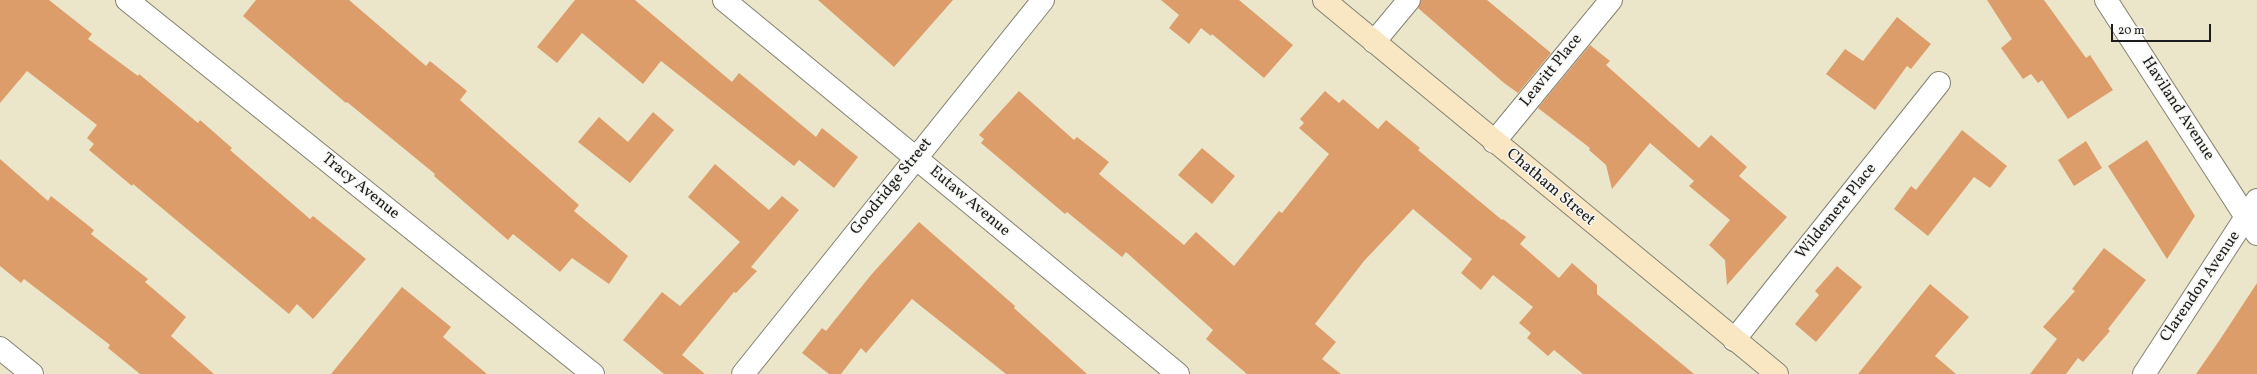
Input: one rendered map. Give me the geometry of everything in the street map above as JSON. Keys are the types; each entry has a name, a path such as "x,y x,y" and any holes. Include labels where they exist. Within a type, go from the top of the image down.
{"main road":[{"name":"Chatham Street","path":"1324,0 1494,142 1777,374"}],"street":[{"name":"Tracy Avenue","path":"127,0 593,374"},
{"name":"Eutaw Avenue","path":"724,0 1178,374"},
{"name":"Goodridge Street","path":"743,374 1043,0"},
{"path":"1374,42 1409,0"},
{"name":"Leavitt Place","path":"1494,142 1611,0"},
{"name":"Haviland Avenue","path":"2106,0 2254,217"},
{"name":"Wildemere Place","path":"1734,340 1939,83"},
{"name":"Clarendon Avenue","path":"2144,374 2254,217"},
{"path":"0,348 32,374"}],"building":[{"path":"0,0 49,0 92,34 88,39 138,76 139,74 198,123 200,120 232,148 230,150 310,219 313,216 366,259 313,319 297,304 289,314 133,184 132,186 89,150 94,144 87,138 97,125 27,71 0,103"},
{"path":"256,0 349,0 426,66 430,61 467,91 460,100 579,205 574,211 628,256 609,284 572,258 560,272 513,234 508,240 434,176 435,174 347,102 346,103 243,16"},
{"path":"575,0 635,0 732,82 739,73 816,137 822,128 858,157 834,188 799,160 794,166 661,61 643,84 582,33 557,63 537,47"},
{"path":"818,0 953,0 894,67"},
{"path":"1161,0 1239,0 1293,45 1264,78 1212,34 1211,36 1201,28 1189,44 1169,28 1179,15"},
{"path":"1421,0 1487,0 1551,53 1518,93 1504,83 1418,8"},
{"path":"1987,0 2044,0 2086,58 2090,55 2113,90 2068,119 2042,80 2038,83 2031,74 2023,79 2001,48 2012,39"},
{"path":"1897,17 1931,44 1911,69 1907,66 1875,110 1826,74 1845,49 1863,61"},
{"path":"1590,45 1610,61 1606,65 1699,148 1711,135 1747,167 1739,176 1787,217 1727,285 1725,260 1709,245 1730,220 1689,186 1694,181 1650,143 1612,189 1606,165 1589,150 1590,148 1538,108"},
{"path":"1019,91 1074,140 1077,137 1109,162 1099,174 1184,245 1196,232 1234,266 1279,211 1282,213 1329,154 1299,128 1304,123 1300,119 1325,91 1339,103 1343,99 1378,129 1386,120 1420,148 1418,150 1502,220 1503,219 1526,237 1520,244 1559,278 1572,263 1597,285 1597,294 1694,374 1583,374 1554,350 1548,356 1527,338 1531,333 1519,323 1533,307 1493,275 1481,290 1461,273 1472,259 1413,209 1364,261 1315,324 1336,342 1322,359 1341,374 1247,374 1206,339 1213,330 1126,252 1122,257 1067,212 1065,214 981,143 984,139 979,135"},
{"path":"653,112 674,130 630,183 578,142 599,117 628,142"},
{"path":"1962,130 2007,166 1990,188 1974,177 1928,236 1894,209 1911,186 1916,190"},
{"path":"2147,140 2195,216 2167,259 2108,166"},
{"path":"2086,141 2102,168 2074,186 2058,160"},
{"path":"1202,148 1235,176 1212,204 1178,175"},
{"path":"0,159 48,201 51,196 94,230 91,234 148,279 145,282 186,317 171,336 214,374 140,374 108,348 110,345 24,279 21,283 0,266"},
{"path":"715,164 769,210 782,196 799,210 751,267 757,271 736,293 734,292 682,355 705,374 664,374 623,340 662,292 680,306 740,242 688,197"},
{"path":"919,222 1015,306 1014,308 1087,374 1006,374 912,299 866,353 861,348 841,374 829,374 802,353 822,328 826,331 871,275"},
{"path":"2104,248 2146,280 2108,329 2110,331 2083,362 2078,358 2066,374 2030,374 2057,339 2043,327 2075,291 2072,289"},
{"path":"1837,266 1862,287 1816,342 1795,324 1819,295 1815,291"},
{"path":"2257,283 2257,374 2196,374 2219,341"},
{"path":"1930,284 1969,317 1935,356 1956,374 1858,374"},
{"path":"402,287 451,327 443,337 487,374 331,374"}]}
